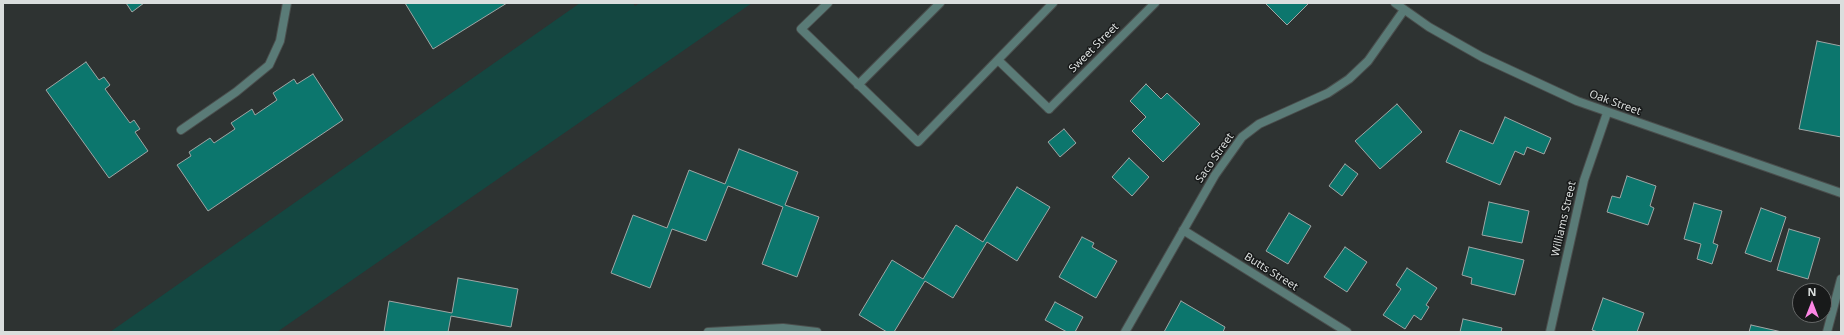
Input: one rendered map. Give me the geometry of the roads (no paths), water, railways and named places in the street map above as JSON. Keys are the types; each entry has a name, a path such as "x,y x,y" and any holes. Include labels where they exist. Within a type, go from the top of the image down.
{"street":[{"path":"181,130 236,92 269,65 280,41 288,3"},
{"path":"828,3 801,29 918,142 1053,3"},
{"path":"858,85 940,3"},
{"name":"Sweet Street","path":"998,60 1049,109 1155,3"},
{"name":"Oak Street","path":"1395,3 1454,42 1514,73 1607,112 1841,193"},
{"name":"Saco Street","path":"1125,332 1215,175 1242,137 1260,124 1328,93 1349,78 1368,61 1404,10"},
{"name":"Williams Street","path":"1550,332 1584,180 1607,112"},
{"name":"Butts Street","path":"1183,230 1347,332"},
{"path":"1827,332 1841,280"},
{"path":"708,332 783,328 817,332"}]}
